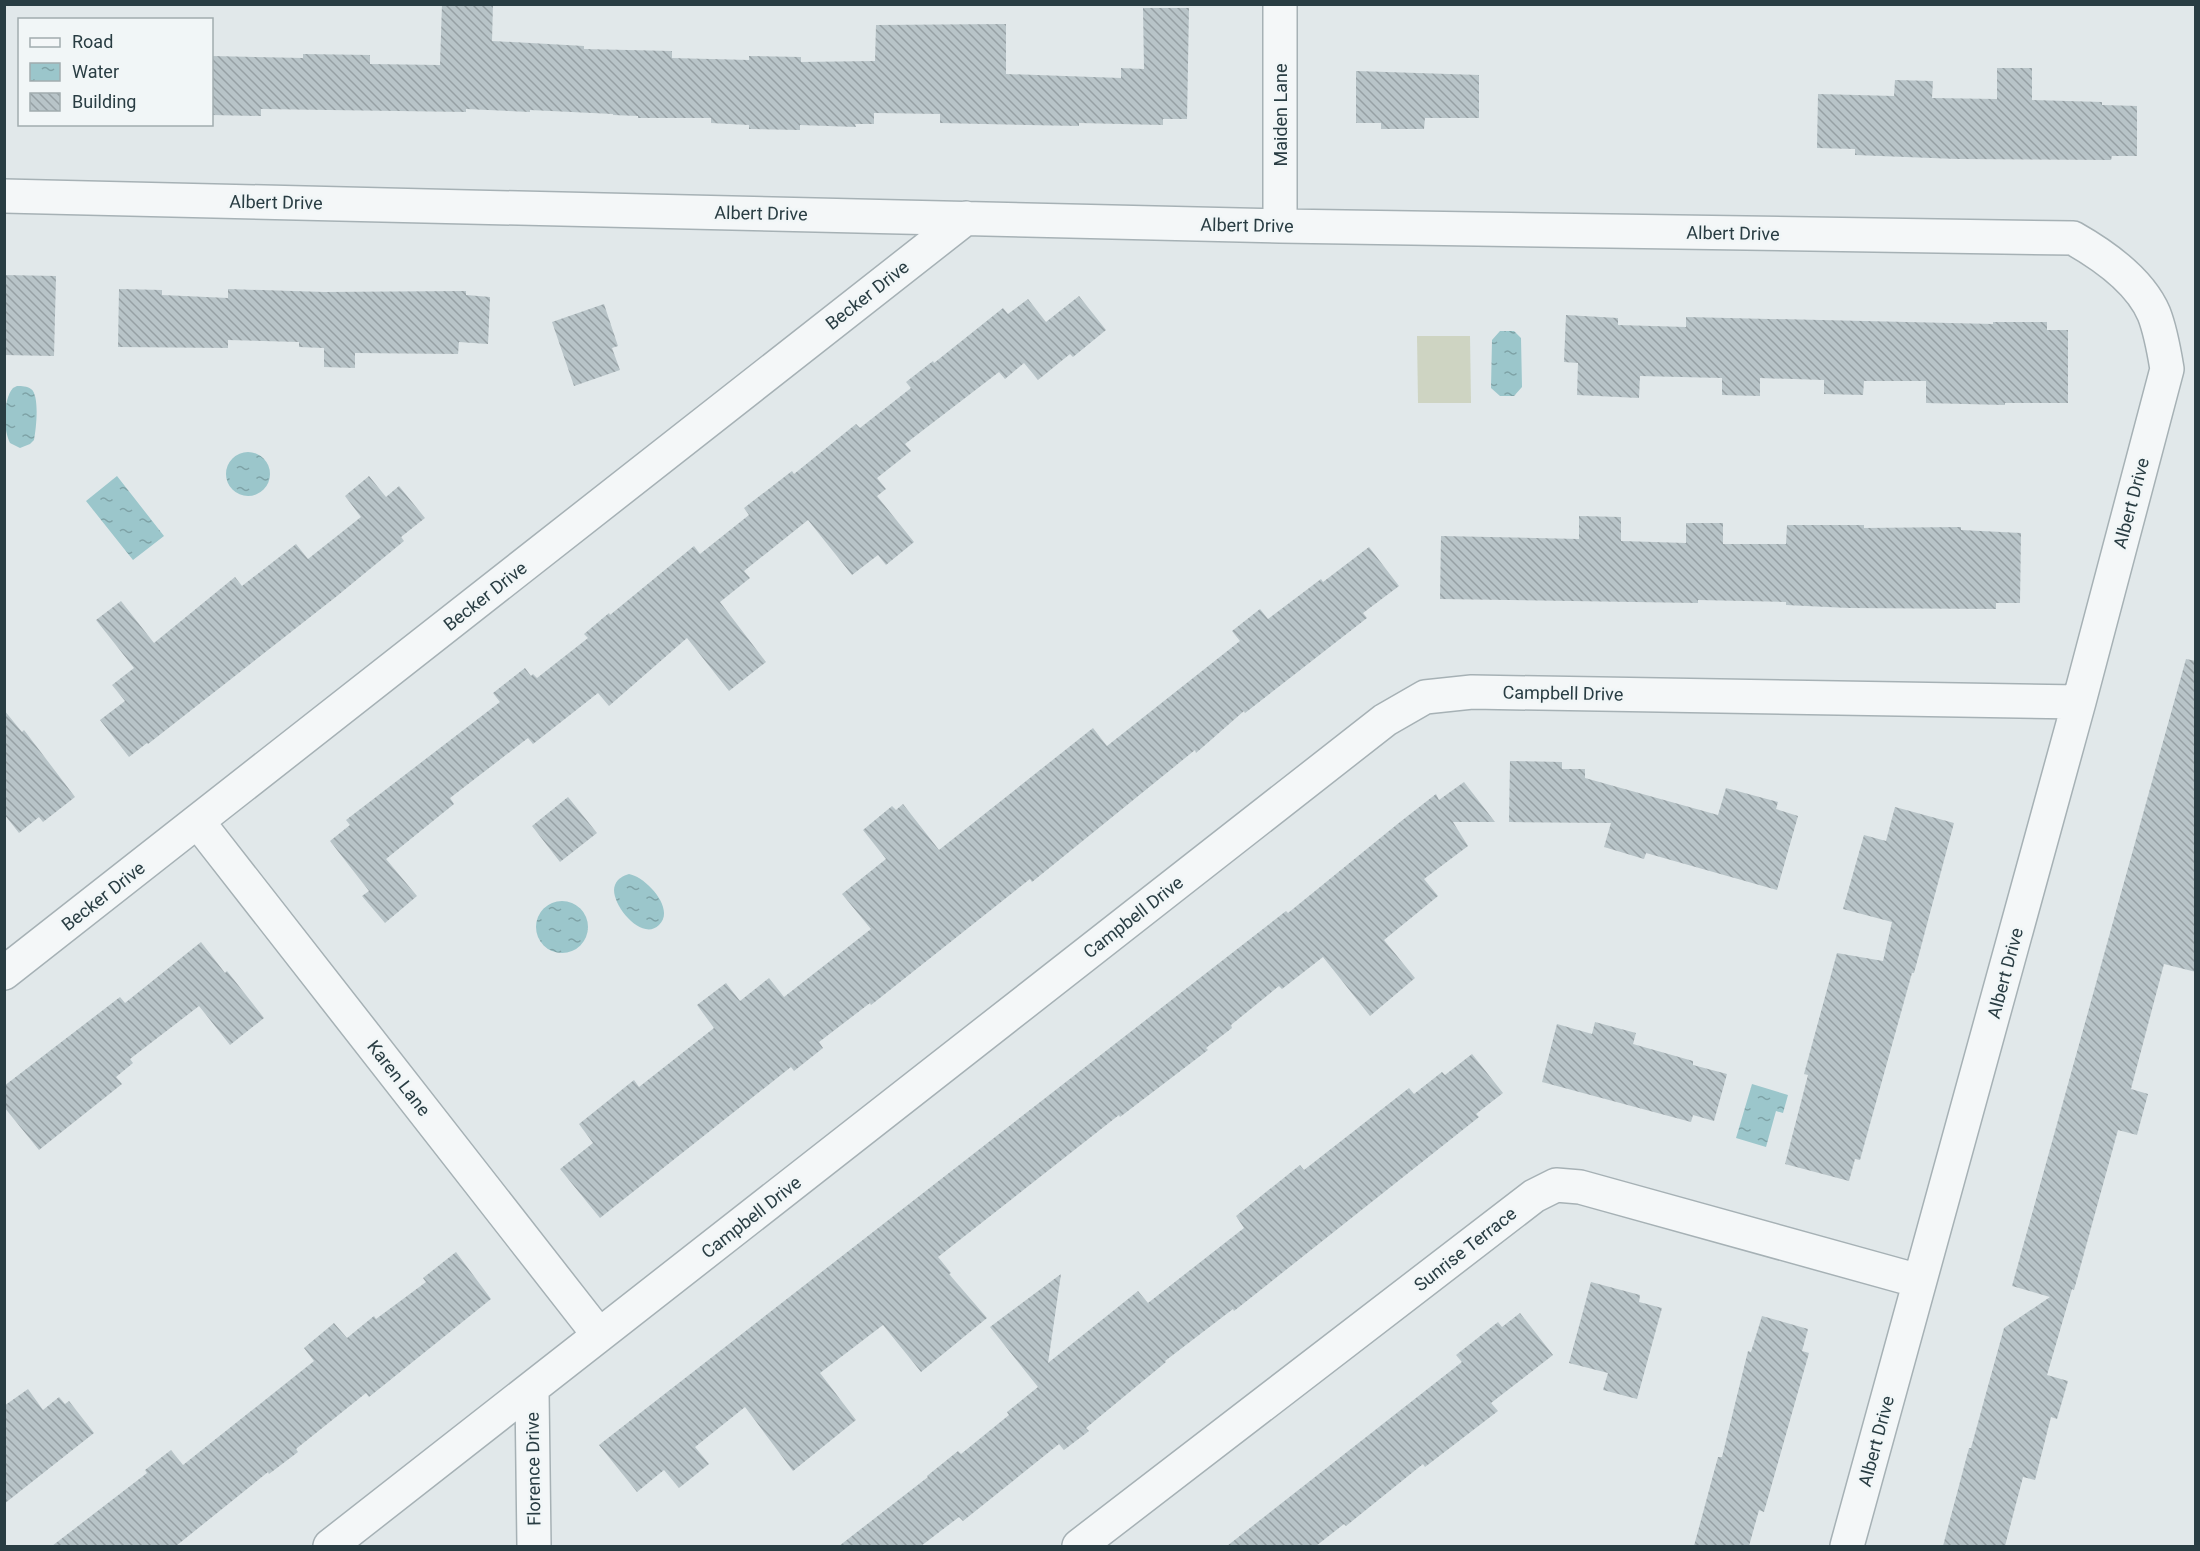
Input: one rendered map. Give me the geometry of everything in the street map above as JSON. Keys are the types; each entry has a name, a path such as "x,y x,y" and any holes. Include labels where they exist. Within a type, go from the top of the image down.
{"street":[{"name":"Maiden Lane","path":"1280,4 1280,226"},
{"name":"Albert Drive","path":"4,196 1280,226 2073,238 2098,253 2137,289 2153,312 2162,338 2167,369 2079,702 1847,1546"},
{"name":"Becker Drive","path":"4,973 966,218"},
{"name":"Campbell Drive","path":"330,1546 1385,720 1425,697 1472,692 2079,702"},
{"name":"Karen Lane","path":"198,822 599,1335"},
{"name":"Sunrise Terrace","path":"1079,1546 1534,1196 1556,1185 1580,1187 1920,1281"},
{"name":"Florence Drive","path":"532,1390 534,1546"}],"green space":[{"path":"1417,336 1470,336 1471,403 1418,403"}],"water":[{"path":"1500,331 1514,331 1521,338 1522,387 1514,396 1500,396 1491,388 1492,340"},
{"path":"17,386 31,389 36,398 34,440 20,448 10,443 5,423 7,399 13,388"},
{"path":"248,452 263,459 270,474 263,489 248,496 233,489 226,474 233,459"},
{"path":"117,476 164,536 133,560 86,501"},
{"path":"629,874 636,876 650,887 661,903 664,911 663,918 659,925 652,929 644,929 635,924 616,901 615,885"},
{"path":"562,901 576,905 584,913 588,927 584,941 576,949 562,953 548,949 540,941 536,927 540,913 548,905"},
{"path":"1752,1084 1788,1095 1783,1113 1776,1111 1766,1147 1736,1138"}],"building":[{"path":"442,4 493,4 492,41 584,46 584,49 672,51 672,58 749,60 749,56 801,57 801,62 875,61 876,25 1006,24 1006,74 1121,78 1121,68 1144,69 1143,8 1189,8 1187,119 1163,119 1163,125 940,123 940,114 874,113 874,124 855,124 856,127 800,125 800,130 749,129 749,125 711,123 711,118 638,118 638,116 613,114 530,110 530,112 466,109 466,112 261,109 261,116 213,115 213,56 303,58 303,54 370,55 370,64 440,65"},
{"path":"1997,68 2032,68 2032,100 2102,102 2102,105 2137,106 2137,156 2112,156 2111,160 1957,159 1855,155 1855,149 1817,148 1818,94 1894,96 1895,80 1933,81 1932,98 1997,99"},
{"path":"1356,71 1479,75 1479,118 1425,118 1424,129 1381,129 1381,123 1356,123"},
{"path":"4,275 56,276 54,356 4,355"},
{"path":"119,289 162,290 162,295 228,298 228,289 324,292 466,291 466,295 490,297 488,344 459,342 458,354 355,353 355,368 324,367 324,348 299,347 299,342 228,340 228,348 118,347"},
{"path":"1079,296 1106,330 1073,357 1070,354 1038,380 1024,363 1005,379 999,372 905,444 911,451 877,478 886,489 877,496 914,542 886,565 878,555 852,575 808,520 744,571 750,578 720,602 766,662 729,691 687,638 609,706 598,693 533,744 528,738 450,798 454,804 386,859 417,896 385,923 362,896 369,891 330,841 350,825 346,820 500,702 493,693 525,668 531,676 533,674 537,678 588,638 584,634 609,613 610,615 694,546 700,554 749,515 744,508 792,471 794,474 856,424 860,428 911,388 906,382 933,361 934,363 1003,308 1008,314 1028,299 1046,322"},
{"path":"604,304 618,346 612,348 620,370 574,386 552,322"},
{"path":"1566,315 1618,318 1618,325 1686,327 1686,317 1993,324 1993,322 2047,322 2047,330 2068,330 2068,403 2005,403 2005,405 1926,403 1926,381 1864,381 1863,395 1824,394 1824,380 1760,378 1760,396 1722,395 1722,378 1640,376 1639,398 1577,395 1578,363 1564,362"},
{"path":"369,476 386,497 399,486 425,518 401,537 404,541 337,596 129,757 100,720 125,701 112,685 134,668 96,620 121,601 154,643 235,577 242,586 296,544 308,559 361,517 345,496"},
{"path":"1579,516 1621,517 1621,541 1686,543 1686,523 1723,523 1723,544 1786,544 1787,525 1864,525 1864,528 1961,527 1961,530 2021,533 2020,603 1996,603 1996,609 1849,608 1786,605 1786,602 1698,600 1698,603 1440,599 1441,536 1579,539"},
{"path":"1369,547 1399,586 1363,613 1367,618 1245,713 1244,711 1196,753 1195,750 1032,882 1030,879 871,1005 870,1003 819,1042 823,1048 794,1071 791,1067 600,1218 560,1169 593,1143 579,1124 634,1080 639,1087 714,1028 697,1005 726,983 740,1001 769,978 784,997 871,929 842,894 886,859 863,830 892,806 896,810 903,804 939,850 1093,728 1107,746 1240,641 1232,631 1260,609 1268,619 1321,579 1323,582"},
{"path":"2186,659 2196,661 2196,972 2164,964 2131,1089 2148,1094 2137,1135 2118,1130 2074,1290 2072,1289 2047,1375 2068,1381 2057,1419 2051,1417 2035,1480 2023,1477 2005,1546 1943,1546 2004,1328 2050,1297 2012,1286"},
{"path":"4,710 22,732 24,730 75,797 43,822 39,817 19,833 4,814"},
{"path":"1510,761 1562,762 1562,769 1585,769 1585,778 1718,815 1726,788 1778,802 1776,809 1798,816 1777,890 1646,853 1644,859 1604,847 1611,823 1509,822"},
{"path":"1464,782 1495,822 1453,822 1468,846 1424,879 1438,896 1384,940 1415,978 1370,1016 1323,957 1282,989 1279,986 1231,1025 1232,1028 1206,1048 1208,1050 1120,1117 1119,1115 938,1257 951,1273 949,1274 987,1318 921,1372 883,1325 820,1373 856,1420 793,1471 745,1407 695,1447 709,1464 679,1488 664,1470 637,1492 599,1445 1286,911 1288,913 1436,794 1439,800"},
{"path":"568,797 597,833 560,862 532,826"},
{"path":"1895,807 1954,823 1860,1160 1855,1159 1849,1181 1785,1164 1808,1075 1804,1074 1837,953 1883,961 1892,922 1843,909 1864,835 1886,841"},
{"path":"201,942 264,1018 230,1045 199,1006 130,1059 133,1063 116,1077 122,1084 39,1150 4,1107 4,1086 120,997 125,1003"},
{"path":"1595,1022 1636,1033 1633,1044 1693,1061 1693,1065 1727,1074 1714,1121 1693,1115 1691,1122 1542,1082 1557,1024 1592,1034"},
{"path":"1472,1054 1503,1093 1476,1114 1479,1117 1234,1311 1233,1309 1165,1361 1086,1428 1089,1431 1064,1450 1059,1444 963,1521 959,1517 921,1546 839,1546 958,1451 961,1454 1009,1415 1007,1412 1038,1387 990,1327 1061,1274 1048,1363 1138,1291 1148,1303 1244,1228 1236,1216 1300,1165 1304,1170 1409,1088 1414,1094 1442,1072 1445,1075"},
{"path":"456,1252 491,1299 369,1397 366,1393 296,1449 298,1452 269,1474 268,1472 176,1546 52,1546 147,1473 145,1470 171,1450 183,1465 314,1361 304,1348 334,1323 347,1338 374,1316 376,1319 426,1282 423,1278"},
{"path":"1591,1282 1640,1295 1639,1302 1662,1308 1637,1399 1603,1390 1608,1373 1569,1363"},
{"path":"1520,1313 1553,1355 1491,1403 1498,1411 1425,1467 1423,1464 1346,1526 1344,1524 1316,1546 1227,1546 1462,1362 1456,1355 1498,1322 1502,1327"},
{"path":"1762,1316 1808,1329 1802,1351 1809,1353 1764,1512 1759,1510 1749,1546 1694,1546 1718,1457 1722,1457 1748,1351 1751,1352"},
{"path":"28,1389 43,1410 59,1397 65,1404 69,1401 94,1433 4,1504 4,1406"}]}
